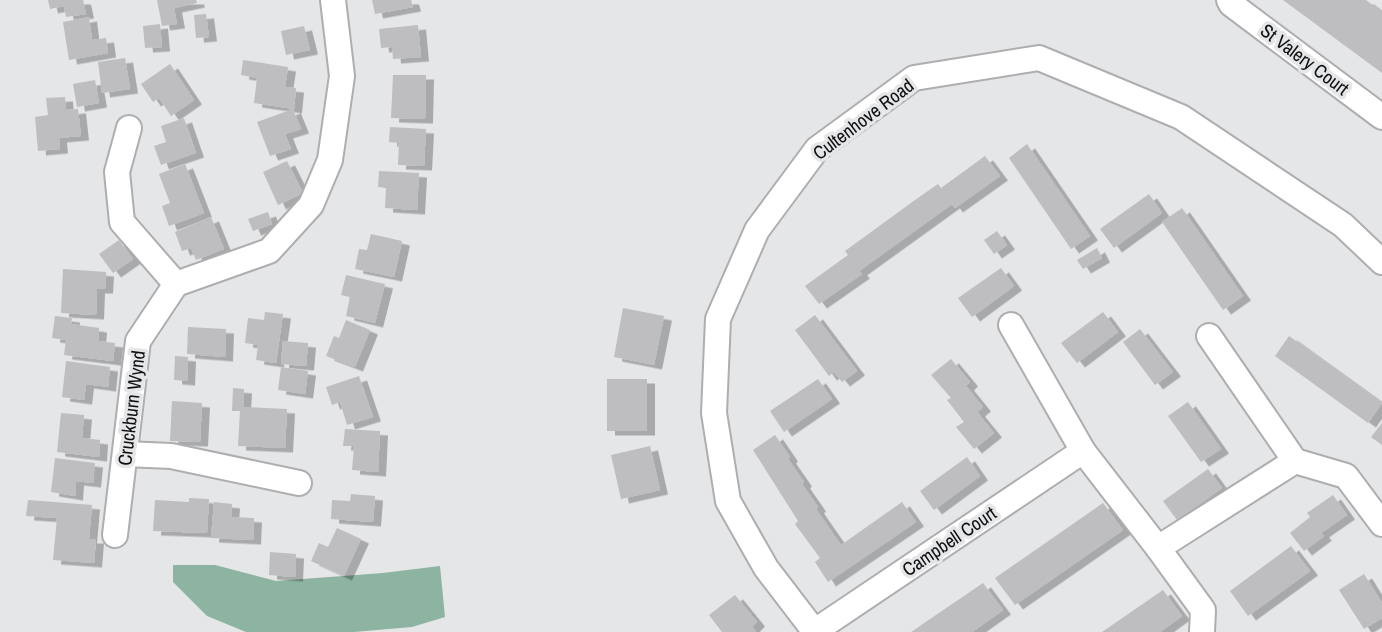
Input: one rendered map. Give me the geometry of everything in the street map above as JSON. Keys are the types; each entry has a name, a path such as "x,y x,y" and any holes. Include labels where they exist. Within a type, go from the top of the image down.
{"street":[{"path":"129,128 117,172 122,222 176,284 269,251 311,205 330,160 342,76 332,0"},
{"name":"St Valery Court","path":"1229,0 1382,117"},
{"name":"Cultenhove Road","path":"815,632 766,568 728,500 714,414 718,319 757,230 817,149 914,78 1039,58 1181,117 1343,225 1382,262"},
{"name":"Cruckburn Wynd","path":"116,535 138,341 176,284"},
{"path":"1011,325 1083,451 1203,610 1202,632"},
{"path":"1209,336 1295,461 1346,476 1382,524"},
{"name":"Campbell Court","path":"815,632 1083,451"},
{"path":"125,454 171,456 299,483"},
{"path":"1158,548 1295,461"}],"green space":[{"path":"173,565 215,565 276,581 440,566 445,617 412,627 354,632 246,632 207,616 173,582"}],"building":[{"path":"48,0 83,0 86,14 66,17 64,6 50,9"},
{"path":"157,0 196,0 197,3 174,8 177,24 162,26"},
{"path":"372,0 411,0 413,7 375,14"},
{"path":"1283,0 1366,0 1382,12 1382,73"},
{"path":"206,14 209,37 196,38 194,15"},
{"path":"89,17 92,40 106,38 108,53 69,60 63,22"},
{"path":"160,24 162,47 145,48 143,26"},
{"path":"418,25 421,57 393,59 392,47 381,48 379,29"},
{"path":"304,26 310,50 286,55 281,31"},
{"path":"125,58 130,89 102,93 98,62"},
{"path":"243,60 288,67 285,87 296,88 294,109 254,103 257,78 241,75"},
{"path":"170,64 194,100 171,116 159,98 153,102 141,84"},
{"path":"393,75 426,75 425,119 391,118"},
{"path":"95,80 99,103 77,107 73,84"},
{"path":"65,97 66,110 78,109 81,136 59,138 60,149 38,151 35,117 48,115 46,98"},
{"path":"293,109 301,129 285,134 291,149 270,156 257,122"},
{"path":"184,118 196,153 161,165 154,146 166,142 161,126"},
{"path":"390,127 426,129 424,166 398,165 399,143 389,142"},
{"path":"1027,144 1090,236 1071,249 1009,158"},
{"path":"985,156 1000,176 955,208 952,204 859,271 862,274 819,304 805,286 848,255 845,251 915,200 938,184 941,188"},
{"path":"287,161 303,193 278,205 263,172"},
{"path":"185,164 204,213 169,226 162,206 170,203 159,174"},
{"path":"379,171 419,173 417,210 385,208 386,188 378,187"},
{"path":"1149,194 1162,213 1114,248 1100,229"},
{"path":"1182,208 1243,296 1223,310 1162,222"},
{"path":"268,212 272,224 253,231 248,219"},
{"path":"211,217 224,249 196,260 191,248 182,251 175,232"},
{"path":"997,231 1007,245 994,254 984,240"},
{"path":"371,234 402,241 394,277 355,269 359,249 367,250"},
{"path":"119,240 133,259 113,273 99,254"},
{"path":"1097,248 1102,258 1083,269 1077,260"},
{"path":"1001,268 1014,286 972,317 958,298"},
{"path":"63,269 106,272 105,289 97,289 96,315 61,313"},
{"path":"346,275 385,284 375,323 346,316 350,297 341,295"},
{"path":"623,308 664,316 654,365 614,357"},
{"path":"265,312 283,314 276,363 256,360 258,345 245,343 248,318 264,320"},
{"path":"1103,312 1118,332 1077,363 1061,343"},
{"path":"815,315 857,371 842,382 834,372 829,376 795,330"},
{"path":"55,316 72,318 71,324 99,328 98,341 115,343 113,361 64,355 66,340 52,338"},
{"path":"346,320 370,330 355,367 326,356 334,336 339,338"},
{"path":"188,327 226,329 225,357 187,354"},
{"path":"1140,329 1173,372 1155,385 1123,342"},
{"path":"1289,336 1382,403 1368,423 1275,356"},
{"path":"283,341 308,343 306,366 281,364"},
{"path":"175,356 188,357 187,381 174,380"},
{"path":"951,359 970,382 966,386 983,407 977,412 994,433 974,449 956,427 964,422 947,400 951,398 931,375"},
{"path":"66,361 110,367 108,387 86,384 84,400 62,397"},
{"path":"281,367 308,371 305,394 278,390"},
{"path":"359,376 373,417 347,425 340,402 332,405 326,387"},
{"path":"607,379 647,379 647,431 607,431"},
{"path":"818,379 832,399 784,432 770,411"},
{"path":"233,388 244,389 243,407 287,409 285,448 238,446 240,411 232,411"},
{"path":"172,401 202,403 200,442 170,441"},
{"path":"1188,402 1221,449 1201,462 1168,416"},
{"path":"61,413 84,415 82,438 100,440 99,457 57,452"},
{"path":"1382,423 1382,445 1371,437"},
{"path":"345,429 380,431 378,472 352,470 354,446 343,446"},
{"path":"775,435 818,507 816,509 841,545 902,502 916,522 828,582 815,562 820,558 795,524 798,521 753,450"},
{"path":"650,446 660,490 621,499 611,455"},
{"path":"967,457 980,476 934,510 920,491"},
{"path":"55,458 95,463 93,483 76,481 75,496 51,492"},
{"path":"1208,469 1222,488 1177,520 1163,501"},
{"path":"351,494 375,496 373,522 331,519 332,500 350,501"},
{"path":"1333,495 1347,515 1321,533 1324,536 1304,551 1290,533 1310,517 1307,513"},
{"path":"189,498 209,499 207,533 153,531 155,500 189,502"},
{"path":"28,500 92,505 89,539 96,539 94,563 53,560 57,518 26,516"},
{"path":"214,502 232,504 231,517 254,518 253,540 211,538"},
{"path":"1103,503 1123,530 1015,605 995,578"},
{"path":"337,528 361,539 344,576 311,561 319,543 328,547"},
{"path":"1291,546 1310,571 1248,616 1230,591"},
{"path":"270,552 296,554 295,577 269,575"},
{"path":"1364,574 1382,603 1382,618 1364,629 1339,590"},
{"path":"983,583 1003,610 972,632 911,632"},
{"path":"1163,590 1182,616 1160,632 1102,632"},
{"path":"735,595 757,622 752,627 756,632 722,632 709,615"}]}
